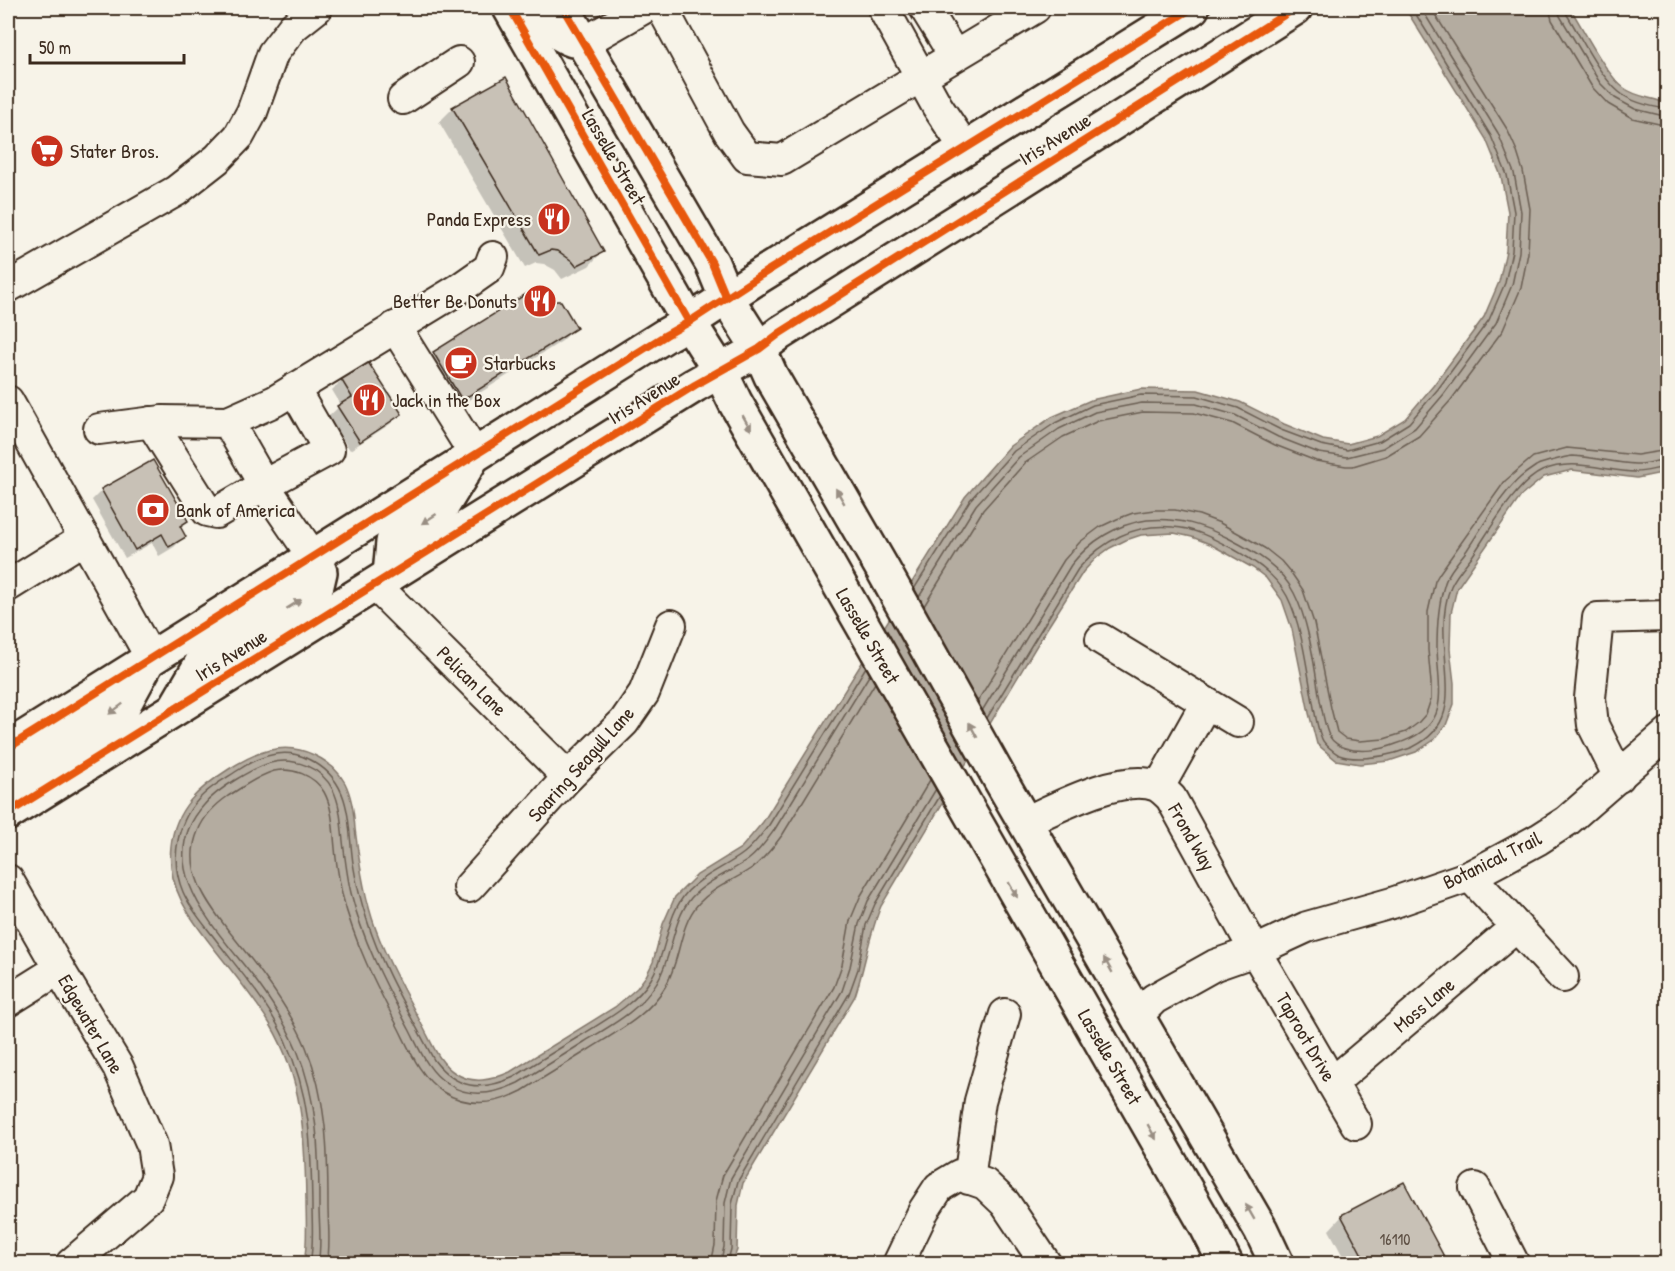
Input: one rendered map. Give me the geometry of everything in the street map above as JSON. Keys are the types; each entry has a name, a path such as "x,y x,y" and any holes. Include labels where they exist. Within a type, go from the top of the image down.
{"main road":[{"name":"Lasselle Street","path":"510,8 689,322 720,371 735,402 1226,1263"},
{"path":"538,8 546,22 561,35 583,43"},
{"name":"Lasselle Street","path":"563,8 712,263 726,297 759,349 771,376 1278,1263"},
{"name":"Iris Avenue","path":"8,748 726,297 1192,8"},
{"name":"Iris Avenue","path":"8,813 759,349 780,333 1295,8"},
{"path":"382,580 393,542 438,513 475,455"},
{"path":"175,709 204,659 302,599 317,585 320,572 313,557"},
{"path":"8,778 123,706 149,659"},
{"path":"974,821 1004,838 1015,853 1108,1012 1121,1019 1137,1016"}],"street":[{"path":"8,287 176,191 217,159 239,136 252,112 273,53 293,27 317,8"},
{"path":"583,43 644,8"},
{"path":"662,8 729,132 747,157 782,160 1034,8"},
{"path":"883,8 937,105 965,148"},
{"path":"925,8 954,55"},
{"path":"403,99 459,62"},
{"path":"99,429 181,420 228,422 245,416 275,401 459,289 489,268 493,257"},
{"path":"395,327 475,455"},
{"path":"151,422 207,511 216,513 328,450 294,389"},
{"path":"8,401 85,538 149,659"},
{"path":"228,422 264,485 313,557"},
{"path":"8,586 85,538"},
{"name":"Pelican Lane","path":"382,580 568,777"},
{"path":"1618,777 1593,725 1590,698 1598,618 1668,616"},
{"name":"Soaring Seagull Lane","path":"469,887 568,777 624,722 644,693 671,625"},
{"path":"1101,639 1238,722"},
{"path":"1159,787 1206,703"},
{"name":"Botanical Trail","path":"1137,1016 1154,999 1215,965 1255,951 1307,927 1392,903 1470,876 1539,839 1567,821 1668,733"},
{"name":"Frond Way","path":"1025,822 1097,791 1127,784 1159,787 1171,798 1255,951"},
{"path":"1470,876 1563,978"},
{"name":"Edgewater Lane","path":"8,880 118,1067 152,1145 157,1176 148,1198 70,1263"},
{"name":"Moss Lane","path":"1332,1083 1516,927"},
{"name":"Taproot Drive","path":"1255,951 1356,1124"},
{"path":"8,1001 59,969"},
{"path":"964,1177 980,1101 1005,1014"},
{"path":"898,1263 924,1210 939,1187 964,1177 985,1184 1005,1203 1046,1263"},
{"path":"1474,1188 1514,1263"}],"water":[{"path":"1405,8 1570,8 1602,62 1617,82 1634,94 1667,104 1667,472 1637,478 1572,470 1544,477 1521,496 1457,588 1451,613 1450,649 1454,704 1446,725 1434,740 1416,752 1389,761 1360,764 1336,760 1317,744 1292,629 1282,600 1266,578 1253,568 1210,544 1192,537 1174,533 1141,535 1126,540 1096,558 1083,572 881,906 855,996 743,1183 738,1205 737,1250 732,1263 304,1263 306,1247 305,1154 296,1087 289,1066 281,1045 264,1014 190,915 177,890 173,876 171,846 173,833 190,800 229,769 270,750 291,748 303,751 323,760 336,770 345,783 351,799 364,885 382,946 436,1051 449,1068 462,1077 482,1080 510,1072 615,1007 637,988 646,976 653,962 663,924 675,897 697,875 741,848 763,822 965,497 1010,446 1052,417 1091,400 1141,389 1198,390 1240,402 1323,440 1348,444 1377,436 1405,419 1433,386 1484,317 1499,282 1506,251 1508,212 1501,176 1486,139"}],"building":[{"path":"506,77 604,252 576,266 558,251 551,250 539,255 452,107"},
{"path":"531,291 545,301 561,301 577,328 462,400 433,352"},
{"path":"368,362 402,414 360,442 337,406 352,397 341,379"},
{"path":"153,460 188,521 180,526 186,537 169,547 162,534 135,550 101,489"},
{"path":"1404,1182 1448,1264 1367,1264 1341,1215"}],"cycle path":[{"path":"510,8 689,322"},
{"path":"563,8 712,263 726,297"},
{"path":"8,748 761,275 1192,8"},
{"path":"8,813 695,385 759,349 780,333 1295,8"}],"place":[{"name":"Stater Bros.","path":"47,151"},
{"name":"Panda Express","path":"554,219"},
{"name":"Better Be Donuts","path":"540,301"},
{"name":"Starbucks","path":"461,363"},
{"name":"Jack in the Box","path":"369,400"},
{"name":"Bank of America","path":"153,510"}]}
